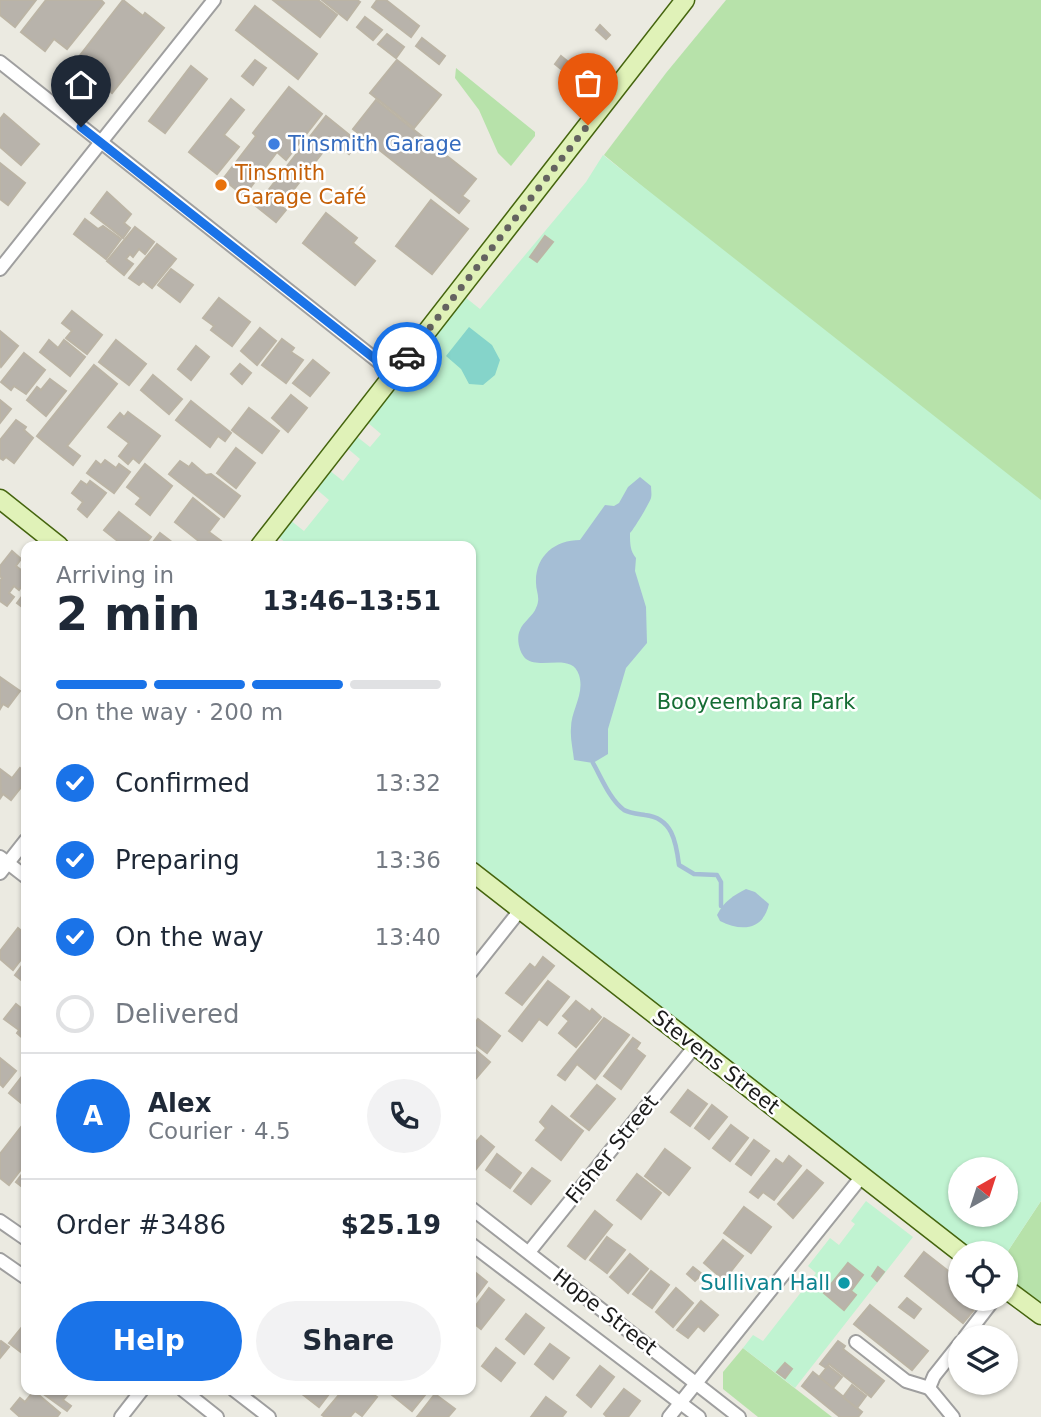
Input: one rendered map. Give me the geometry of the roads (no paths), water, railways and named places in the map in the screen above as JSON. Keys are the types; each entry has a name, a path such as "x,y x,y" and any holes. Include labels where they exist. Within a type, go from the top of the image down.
{"street":[{"path":"0,269 214,0"},
{"path":"264,541 685,0"},
{"path":"0,62 394,374"},
{"path":"0,499 53,541"},
{"path":"21,845 3,864 21,874"},
{"name":"Stevens Street","path":"476,875 948,1243"},
{"path":"476,966 521,909"},
{"name":"Fisher Street","path":"529,1252 695,1046"},
{"path":"669,1417 863,1175"},
{"name":"Hope Street","path":"476,1212 739,1417"},
{"path":"0,1221 21,1236"},
{"name":"Hope Street","path":"476,1248 699,1417"},
{"path":"0,1260 21,1275"},
{"path":"1018,1298 1041,1315"},
{"path":"974,1325 985,1311"},
{"path":"856,1342 906,1381 929,1388 953,1417"},
{"path":"929,1388 934,1376 948,1358"},
{"path":"121,1417 138,1395"},
{"path":"189,1395 217,1417"},
{"path":"240,1395 269,1417"}],"waterway":[{"path":"593,763 619,806 631,813 654,817 667,826 674,839 679,865 694,874 717,875 721,882 721,906"}],"place":[{"name":"Tinsmith Garage","path":"274,144"},
{"name":"Tinsmith Garage Café","path":"221,185"},
{"name":"Sullivan Hall","path":"844,1283"}],"park label":[{"name":"Booyeembara Park","path":"756,702"}]}
